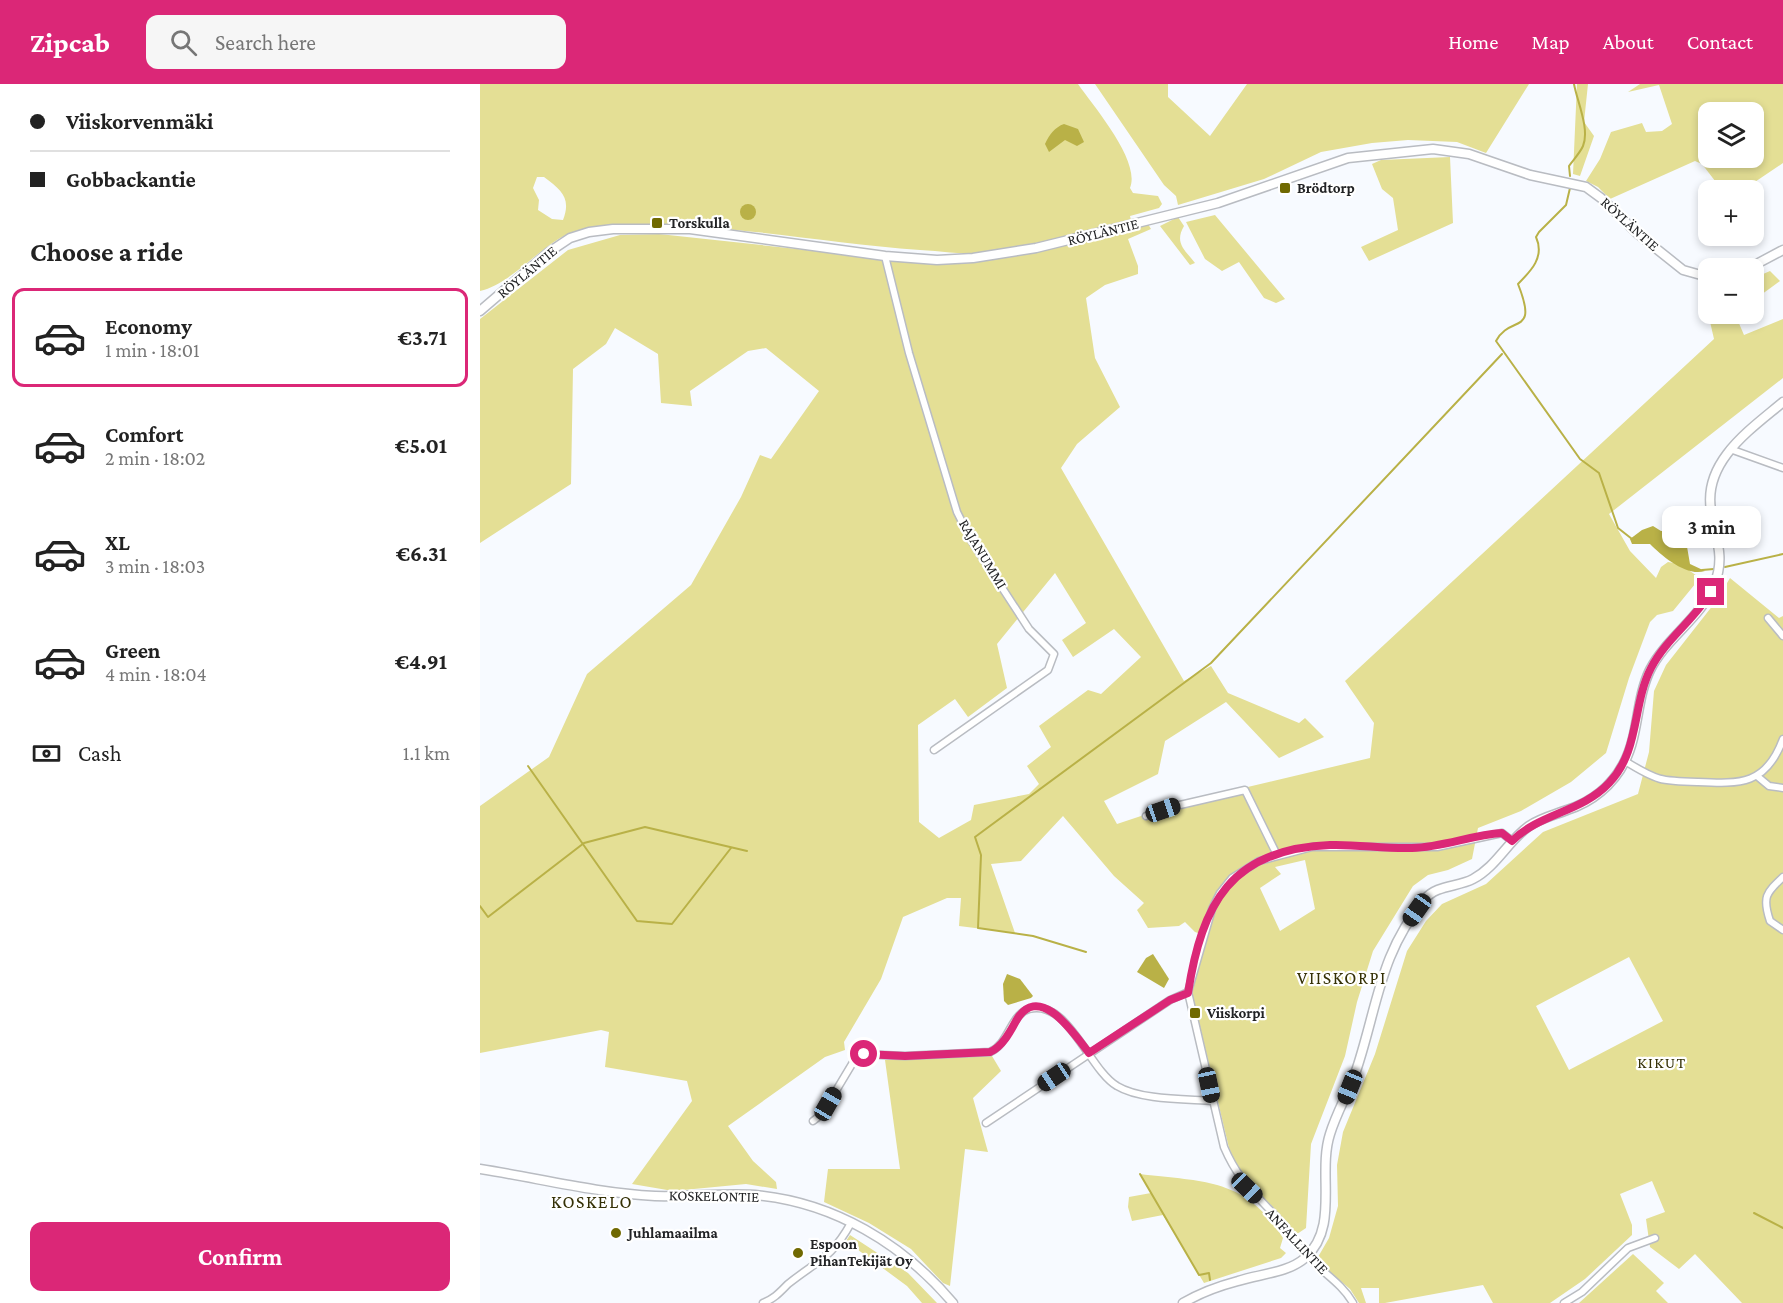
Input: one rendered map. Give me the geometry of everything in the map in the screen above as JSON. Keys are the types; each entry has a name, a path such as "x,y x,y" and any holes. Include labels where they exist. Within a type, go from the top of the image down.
{"street":[{"name":"RÖYLÄNTIE","path":"480,310 549,252 570,238 601,230 690,229 885,256 937,260 973,258 1025,250 1218,203 1348,158 1404,150 1433,149 1469,154 1530,175 1586,187 1609,205 1638,234 1683,270 1698,274"},
{"path":"1764,260 1783,250"},
{"name":"RAJANUMMI","path":"885,256 909,353 957,512 971,540 1029,629 1054,654 1048,670 934,750"},
{"path":"1183,1303 1227,1284 1295,1265 1307,1256 1322,1233 1326,1217 1324,1175 1330,1133 1356,1071 1376,996 1392,948 1428,894 1475,878 1512,841 1539,820 1576,807 1597,795 1614,778 1624,761 1632,739 1641,694 1650,670 1660,652 1702,606 1714,585 1720,566 1720,547 1711,511 1711,491 1730,448 1783,402"},
{"path":"1730,448 1783,468"},
{"path":"1768,618 1783,636"},
{"path":"1624,761 1656,779 1670,783 1734,783 1757,776 1772,762 1783,739"},
{"path":"1757,776 1769,786 1783,788"},
{"path":"1146,816 1180,805 1245,790 1277,855"},
{"name":"ANFALLINTIE","path":"1353,1303 1342,1288 1307,1256 1281,1222 1240,1179 1224,1147 1188,993 1202,940 1220,893 1232,878 1277,855 1330,845 1437,847 1502,833 1512,841"},
{"path":"1783,877 1767,891 1766,900 1770,921 1783,930"},
{"path":"986,1123 1170,1000 1188,993"},
{"path":"813,1121 822,1114 858,1054 905,1056 990,1052 997,1048 1026,1010 1045,1008 1058,1015 1110,1081 1125,1090 1171,1098 1212,1101"},
{"name":"KOSKELONTIE","path":"480,1169 632,1194 757,1196 807,1206 851,1223 904,1254 953,1303"},
{"path":"763,1303 778,1297 786,1286 831,1254 851,1223"},
{"path":"1564,1303 1582,1292 1628,1248 1655,1238"}],"shaded area":[{"path":"480,84 1078,84 1123,149 1132,177 1130,188 1133,193 1158,196 1162,204 1159,208 1130,216 1131,220 979,254 711,228 627,226 585,229 571,232 558,239 507,278 480,291","holes":["537,177 544,177 564,196 566,206 563,220 552,219 538,210 539,200 533,188"]},
{"path":"1095,84 1168,84 1168,97 1210,136 1247,84 1529,84 1486,153 1457,142 1408,140 1372,143 1321,152 1264,179 1178,205 1176,196 1164,185"},
{"path":"1577,84 1588,84 1584,122 1594,136 1580,176 1573,174"},
{"path":"1640,84 1783,84 1783,163 1758,180 1714,180 1705,168 1764,168 1764,102 1698,102 1698,162 1695,161 1610,199 1598,187 1586,181 1600,159 1611,132 1642,123 1646,132 1662,131 1672,124 1659,85 1628,92"},
{"path":"1064,124 1078,129 1084,142 1077,146 1065,140 1049,152 1045,144 1055,129"},
{"path":"1450,157 1453,223 1369,261 1361,247 1398,230 1393,198 1382,189 1372,164 1381,160"},
{"path":"745,204 751,204 756,212 754,218 745,220 740,215 740,209"},
{"path":"1215,215 1285,299 1276,303 1264,298 1239,262 1222,271 1205,259 1186,222"},
{"path":"1178,217 1184,226 1180,242 1195,263 1190,265 1160,226"},
{"path":"1148,224 1151,229 1128,239 1138,266 1138,274 1105,285 1086,298 1095,358 1120,407 1077,444 1061,468 1184,681 1211,666 1228,693 1299,723 1305,718 1324,737 1279,758 1226,702 1165,741 1158,774 1104,801 1117,824 1180,803 1370,758 1374,723 1345,681 1714,339 1710,324 1739,324 1744,335 1783,319 1783,378 1609,514 1630,551 1656,578 1661,567 1668,562 1680,564 1700,578 1673,611 1657,615 1650,622 1629,678 1606,753 1571,782 1521,811 1478,828 1472,859 1448,870 1428,875 1413,886 1373,951 1357,1002 1345,1056 1311,1144 1306,1228 1297,1234 1271,1205 1256,1193 1239,1170 1229,1148 1192,993 1207,936 1195,932 1185,922 1179,926 1148,928 1137,910 1144,903 1114,876 1063,816 1021,861 991,864 1015,933 959,926 961,898 947,898 903,917 881,979 844,1042 845,1050 825,1057 728,1126 753,1161 776,1182 777,1189 746,1184 673,1191 632,1184 692,1101 687,1081 605,1067 609,1032 601,1030 480,1053 480,806 549,757 587,674 691,585 741,497 760,455 771,459 819,391 766,348 748,351 690,391 692,406 661,403 658,354 615,328 606,344 573,369 571,484 480,543 480,319 568,250 620,235 659,234 936,264 1012,257","holes":["1055,573 1086,623 1062,640 1073,657 1114,629 1141,657 1101,694 1088,690 1039,726 1051,747 1027,766 1039,784 1029,794 974,805 971,820 939,838 919,822 918,725 955,699 968,717 1007,688 997,644","1305,860 1315,909 1280,931 1260,888 1281,874 1275,867"]},
{"path":"1770,271 1780,281 1764,293 1764,274"},
{"path":"1653,526 1661,531 1675,530 1685,535 1690,564 1705,571 1683,569 1668,560 1650,544 1632,544 1630,539 1642,530"},
{"path":"1730,578 1779,618 1783,616 1783,1303 1742,1303 1695,1254 1679,1269 1650,1247 1646,1219 1665,1212 1652,1181 1620,1194 1632,1225 1632,1235 1585,1279 1550,1303 1493,1303 1483,1285 1385,1303 1379,1303 1379,1288 1361,1288 1366,1303 1359,1303 1350,1289 1319,1263 1318,1257 1329,1238 1338,1206 1337,1165 1343,1132 1375,1054 1407,951 1426,921 1442,904 1486,884 1543,832 1638,794 1649,752 1654,691 1666,665 1717,600","holes":["1629,957 1663,1021 1569,1070 1536,1006"]},
{"path":"1153,954 1169,979 1164,988 1137,972 1146,958"},
{"path":"1007,974 1020,979 1033,996 1008,1005 1004,1001 1003,984"},
{"path":"992,1056 1001,1071 973,1098 988,1152 965,1149 950,1286 943,1283 911,1249 869,1223 824,1202 828,1169 900,1169 885,1060"},
{"path":"1140,1174 1203,1182 1238,1193 1269,1218 1283,1238 1280,1248 1286,1253 1281,1258 1204,1283 1163,1215 1132,1221 1128,1207 1129,1197 1151,1193"},
{"path":"850,1235 908,1273 937,1303 922,1303 907,1286 846,1241"},
{"path":"1633,1254 1664,1283 1656,1291 1668,1303 1579,1303"}],"waterway":[{"path":"1570,176 1569,166 1582,149 1585,139 1584,123 1574,84"},
{"path":"1570,188 1566,205 1536,237 1538,257 1532,269 1518,284 1524,301 1524,318 1508,328 1496,341 1580,459 1599,473 1618,528 1632,539"},
{"path":"1086,952 1033,936 978,928 981,855 975,837 1211,663 1502,354"},
{"path":"1725,567 1783,554"},
{"path":"1702,570 1714,569"},
{"path":"528,766 637,921 672,924 731,848"},
{"path":"480,906 488,917 584,843 645,827 747,851"},
{"path":"1140,1174 1199,1275 1209,1273 1210,1280"},
{"path":"1754,1213 1783,1228"}],"place":[{"name":"Brödtorp","path":"1285,188"},
{"name":"Torskulla","path":"657,223"},
{"name":"Viiskorpi","path":"1195,1013"},
{"name":"Juhlamaailma","path":"616,1233"},
{"name":"Espoon PihanTekijät Oy","path":"798,1253"}],"district":[{"name":"VIISKORPI","path":"1342,978"},
{"name":"KIKUT","path":"1662,1062"},
{"name":"KOSKELO","path":"592,1202"}],"route":[{"path":"864,1054 881,1057 990,1052 997,1048 1007,1036 1022,1013 1039,1008 1045,1008 1058,1015 1089,1053 1170,1000 1188,993 1202,940 1220,893 1232,878 1259,861 1300,849 1330,845 1437,847 1497,833 1506,835 1512,841 1528,826 1539,820 1583,803 1597,795 1619,770 1629,750 1641,694 1650,670 1660,652 1702,606 1711,592"}]}
